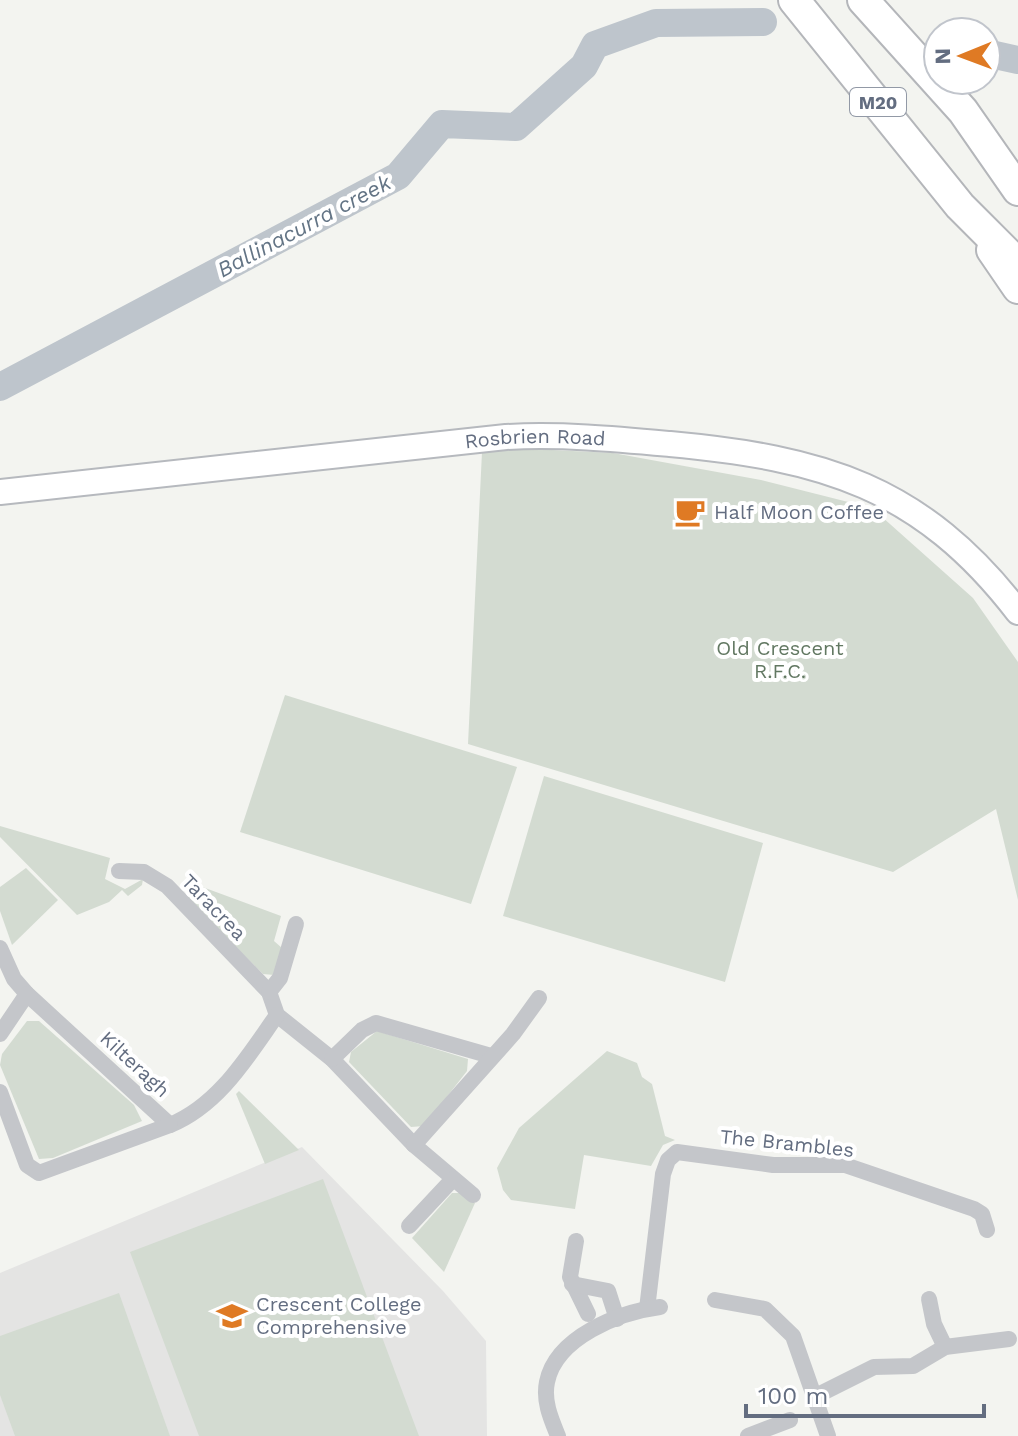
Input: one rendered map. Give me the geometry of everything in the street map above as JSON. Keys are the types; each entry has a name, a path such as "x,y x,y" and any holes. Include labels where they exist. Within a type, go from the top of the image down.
{"highway":[{"name":"M20","path":"794,0 960,206 1018,288"},
{"name":"M20","path":"863,0 963,111 1018,161"},
{"name":"M20","path":"963,111 1018,190"},
{"name":"M20","path":"960,206 1018,264"}],"street":[{"name":"Rosbrien Road","path":"0,492 506,437 569,436 731,450 810,465 895,500 928,520 964,550 1018,612"},
{"name":"Taracrea","path":"119,871 144,872 167,886 269,992 277,1015"},
{"path":"269,992 280,978 296,924"},
{"name":"Kilteragh","path":"0,948 14,979 27,994 170,1125 190,1115 223,1088 277,1015"},
{"path":"0,1034 27,994"},
{"path":"414,1145 517,1029 539,998"},
{"path":"277,1015 332,1059 414,1145 473,1195"},
{"path":"332,1059 362,1030 376,1023 491,1056"},
{"path":"0,1092 27,1165 39,1173 170,1125"},
{"name":"The Brambles","path":"617,1319 653,1308 663,1174 668,1160 677,1152 773,1165 845,1165 974,1209 982,1214 987,1230"},
{"path":"409,1226 453,1179"},
{"path":"576,1241 570,1268 572,1284 588,1314"},
{"path":"558,1436 547,1403 551,1371 579,1338 617,1319 608,1291 572,1284"},
{"path":"929,1299 934,1324 945,1347"},
{"path":"715,1300 765,1309 776,1316 793,1336 828,1436"},
{"path":"814,1397 874,1367 913,1366 945,1347 1009,1339"},
{"path":"748,1436 790,1420"}],"shaded area":[{"name":"Crescent College Comprehensive","path":"302,1147 443,1291 486,1341 487,1436 0,1436 0,1273"}],"green space":[{"name":"Old Crescent R.F.C.","path":"511,448 613,453 761,480 872,508 973,598 1018,662 1018,900 996,809 893,872 468,744 482,452"},
{"path":"285,695 517,767 471,904 240,832"},
{"path":"544,776 763,843 725,982 503,916"},
{"path":"0,826 110,858 105,879 125,889 143,879 142,885 128,896 122,890 109,902 77,915 0,837"},
{"path":"26,868 58,900 12,945 0,911 0,887"},
{"path":"197,885 281,916 274,941 282,948 274,975 263,974 186,898"},
{"path":"27,1021 39,1021 134,1105 142,1121 53,1158 39,1159 0,1065 2,1054"},
{"path":"377,1031 468,1059 467,1071 424,1126 411,1127 349,1062 351,1052"},
{"path":"607,1051 637,1063 642,1077 652,1084 665,1136 675,1140 663,1145 651,1166 584,1155 575,1209 511,1200 503,1190 497,1168 519,1128"},
{"path":"239,1091 299,1150 265,1164 236,1094"},
{"path":"323,1179 419,1436 199,1436 130,1252"},
{"path":"452,1193 461,1193 475,1203 444,1272 412,1238"},
{"path":"119,1293 170,1436 15,1436 0,1395 0,1336"}],"waterway":[{"name":"Ballinacurra creek","path":"0,387 398,176 442,124 516,127 584,66 595,45 656,23 763,22"},
{"name":"Ballinacurra creek","path":"1002,56 1018,60"}],"place":[{"name":"Half Moon Coffee","path":"690,512"},
{"name":"Crescent College Comprehensive","path":"232,1316"}]}
